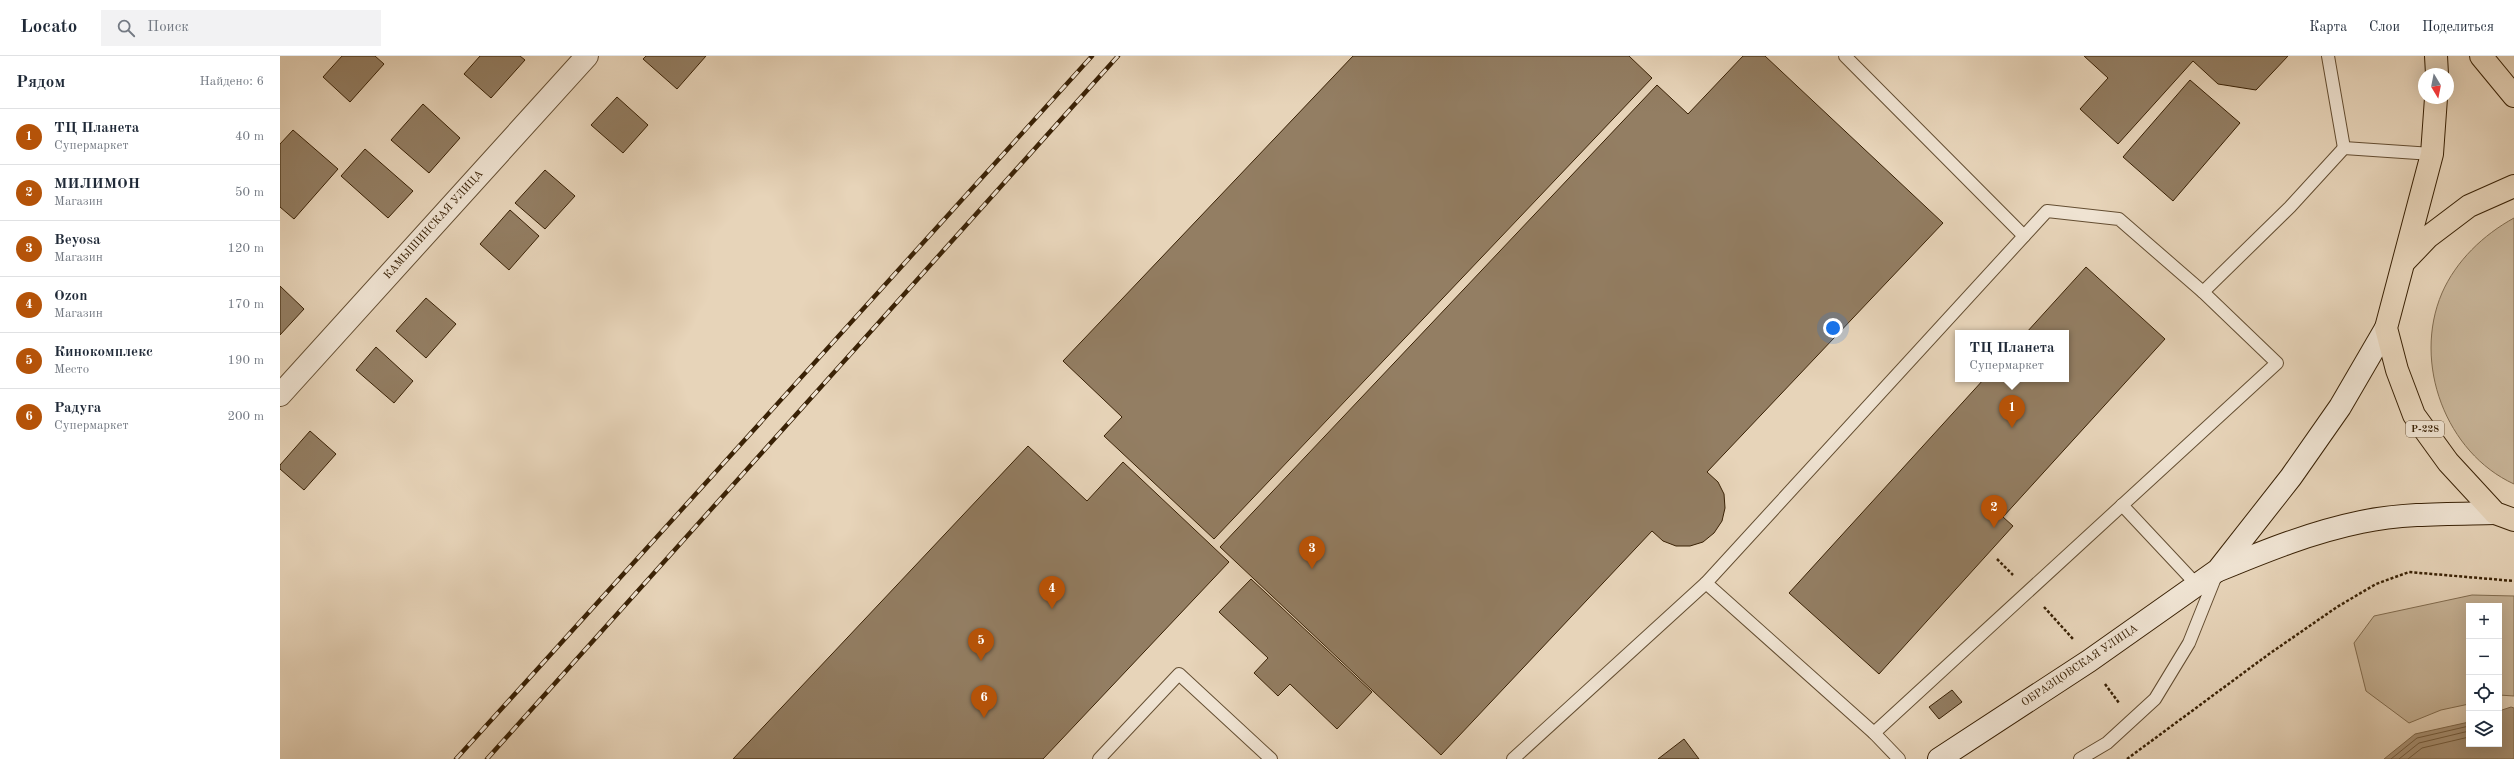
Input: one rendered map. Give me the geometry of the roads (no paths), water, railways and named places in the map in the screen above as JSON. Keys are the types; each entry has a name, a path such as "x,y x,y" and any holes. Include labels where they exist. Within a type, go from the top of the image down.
{"main road":[{"name":"КАМЫШИНСКАЯ УЛИЦА","path":"280,395 587,56"},
{"path":"2436,56 2437,68"},
{"path":"2480,56 2514,96"},
{"path":"2218,570 2291,477 2336,414 2386,328 2405,262 2432,154 2436,104"},
{"path":"2405,262 2428,237 2469,206 2514,186"},
{"name":"Р-228","path":"2386,328 2397,370 2414,415 2448,462 2505,516"},
{"path":"2218,570 2292,540 2361,522 2419,515 2505,516"},
{"name":"ОБРАЗЦОВСКАЯ УЛИЦА","path":"1939,759 2082,665 2198,586 2218,570"}],"lane":[{"path":"1846,56 2024,236"},
{"path":"2328,56 2344,148"},
{"path":"2203,292 2290,207 2344,148"},
{"path":"2344,148 2432,154"},
{"path":"1513,759 1706,583 2047,212 2119,219 2203,292 2277,363 1874,733"},
{"path":"2122,505 2198,586"},
{"path":"2080,759 2107,743 2155,698 2189,643 2218,570"},
{"path":"1706,583 1874,733 1899,759"},
{"path":"1099,759 1179,674 1270,759"}],"water":[{"path":"2511,707 2514,708 2514,759 2384,759 2415,734 2466,723 2466,747 2502,747 2502,710"}],"railway":[{"path":"456,759 1092,56"},
{"path":"487,759 1118,56"}],"place":[{"name":"ТЦ Планета","path":"2012,428"},
{"name":"МИЛИМОН","path":"1994,528"},
{"name":"Beyosa","path":"1312,569"},
{"name":"Ozon","path":"1052,609"},
{"name":"Кинокомплекс","path":"981,661"},
{"name":"Радуга","path":"984,718"}]}
